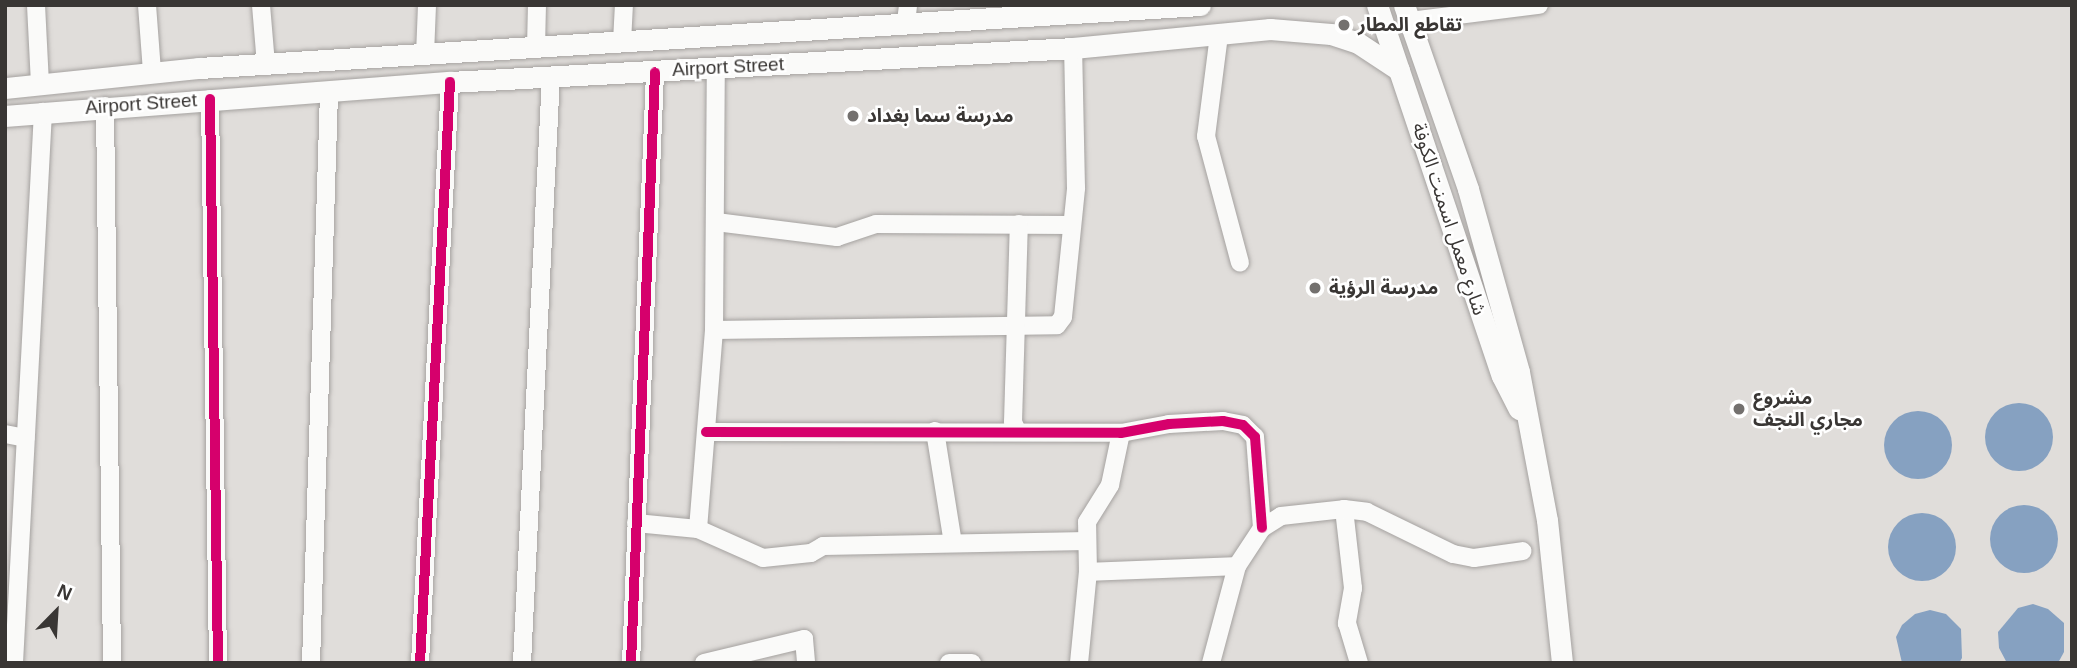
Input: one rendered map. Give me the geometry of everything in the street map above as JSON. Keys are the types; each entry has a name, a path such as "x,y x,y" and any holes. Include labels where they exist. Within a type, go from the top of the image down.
{"main road":[{"name":"Airport Street","path":"5,88 152,72 622,42 907,14 1200,5"},
{"name":"شارع معمل اسمنت الكوفة","path":"1377,5 1443,194 1502,376 1530,429"},
{"name":"شارع معمل اسمنت الكوفة","path":"1407,13 1468,189 1519,372 1547,520 1562,663"},
{"name":"Airport Street","path":"5,116 105,106 329,93 450,82 1073,48 1270,29 1331,34 1358,43 1399,70"},
{"path":"595,44 590,58 596,75"},
{"path":"531,48 533,64 541,77"},
{"path":"1443,194 1453,197 1468,189"}],"street":[{"path":"36,5 40,84"},
{"path":"147,5 152,72"},
{"path":"261,5 266,64"},
{"path":"425,55 426,5"},
{"path":"531,48 537,5"},
{"path":"622,42 624,5"},
{"path":"1407,13 1539,5"},
{"path":"1219,34 1206,136 1240,262"},
{"path":"714,330 1045,328 1057,325 1063,317 1076,188 1073,48"},
{"path":"698,529 714,330 716,68"},
{"path":"631,663 655,72"},
{"path":"522,663 541,77"},
{"path":"420,663 450,82"},
{"path":"310,663 329,93"},
{"path":"211,99 218,663"},
{"path":"105,106 112,663"},
{"path":"14,663 43,112"},
{"path":"716,222 837,237 876,224 1072,225"},
{"path":"1017,431 1013,422 1019,224"},
{"path":"706,432 1121,433 1199,421 1243,425 1255,437 1258,450 1262,528"},
{"path":"935,431 953,544"},
{"path":"1079,663 1088,572 1087,522 1111,485 1121,433"},
{"path":"5,434 26,438"},
{"path":"1344,509 1353,588 1347,623 1359,663"},
{"path":"1211,663 1237,566 1262,528 1295,512 1344,509 1367,512 1453,554 1474,558 1523,551"},
{"path":"636,523 698,529 763,558 811,553 823,546 1087,541"},
{"path":"1088,572 1237,566"},
{"path":"705,663 804,639 806,663"},
{"path":"949,663 972,663"}],"water":[{"path":"2019,403 2032,405 2043,413 2051,424 2051,450 2043,461 2032,469 2019,471 2006,469 1995,461 1987,450 1985,437 1987,424 1995,413 2006,405"},
{"path":"1918,411 1931,413 1942,421 1950,432 1950,458 1942,469 1931,477 1918,479 1905,477 1894,469 1886,458 1884,445 1886,432 1894,421 1905,413"},
{"path":"2024,505 2037,507 2048,515 2056,526 2056,552 2048,563 2037,571 2024,573 2011,571 2000,563 1992,552 1990,539 1992,526 2000,515 2011,507"},
{"path":"1922,513 1935,515 1946,523 1954,534 1954,560 1946,571 1935,579 1922,581 1909,579 1898,571 1890,560 1888,547 1890,534 1898,523 1909,515"},
{"path":"2033,604 2048,609 2064,623 2064,652 2058,663 2007,663 1999,648 1998,632 2018,608"},
{"path":"1930,610 1946,614 1961,629 1962,658 1959,663 1902,663 1896,637 1902,625 1915,614"}],"cycle path":[{"path":"631,663 655,72"},
{"path":"420,663 450,82"},
{"path":"210,99 218,663"},
{"path":"706,432 1121,433 1169,424 1223,421 1243,425 1255,437 1262,528"}],"place":[{"name":"تقاطع المطار","path":"1344,25"},
{"name":"مدرسة سما بغداد","path":"853,116"},
{"name":"مدرسة الرؤية","path":"1315,288"},
{"name":"مشروع مجاري النجف","path":"1739,409"}]}
